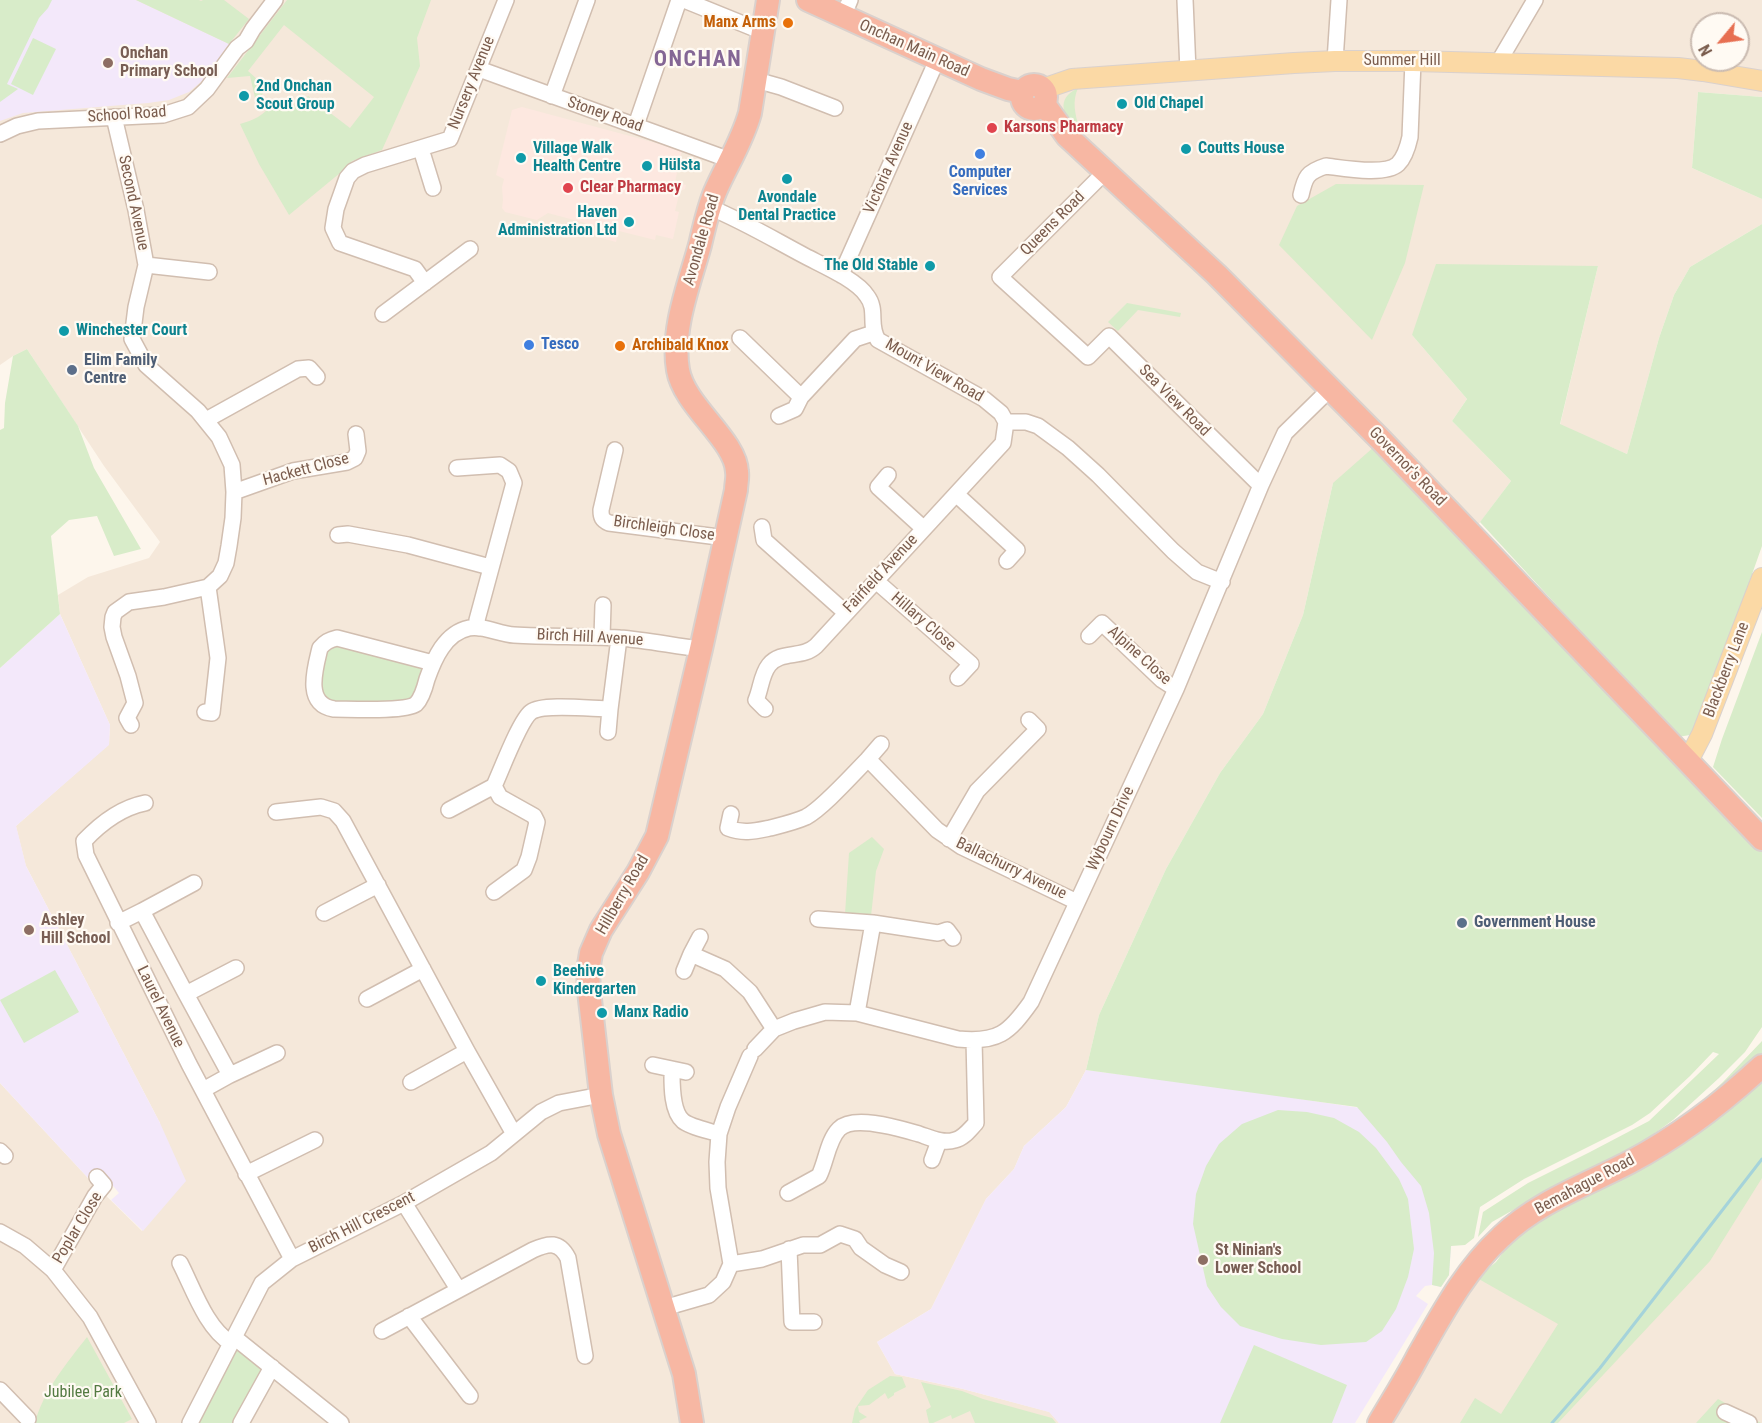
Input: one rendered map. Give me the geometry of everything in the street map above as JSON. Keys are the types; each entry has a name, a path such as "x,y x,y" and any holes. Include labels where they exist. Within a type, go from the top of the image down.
{"highway":[{"name":"Avondale Road","path":"738,470 732,454 683,386 678,372 676,341 709,207 746,129 768,0"},
{"name":"Onchan Main Road","path":"808,0 847,9 937,60 992,84 1036,95"},
{"name":"Governor's Road","path":"1036,95 1067,136 1217,275 1330,389 1472,533 1762,839"},
{"name":"Hillberry Road","path":"692,1423 684,1374 620,1172 600,1095 588,971 591,953 601,930 638,872 657,836 726,538 738,470"},
{"name":"Bemahague Road","path":"1380,1423 1458,1288 1501,1236 1560,1196 1666,1142 1708,1112 1762,1066"}],"main road":[{"name":"Summer Hill","path":"1036,95 1072,79 1294,63 1413,60 1678,68 1762,81"},
{"name":"Blackberry Lane","path":"1688,761 1702,734 1762,578"}],"street":[{"name":"School Road","path":"0,134 17,126 38,121 164,115 188,107 207,89 237,48 246,42 275,0"},
{"name":"Nursery Avenue","path":"425,283 415,269 340,243 333,228 336,209 347,178 353,171 365,165 450,139 506,0"},
{"path":"552,96 587,0"},
{"path":"636,125 679,0"},
{"path":"684,0 763,32"},
{"path":"1185,0 1188,71"},
{"path":"1335,62 1339,0"},
{"path":"1498,63 1535,0"},
{"name":"Victoria Avenue","path":"841,275 937,60"},
{"path":"1301,195 1306,176 1326,166 1379,170 1390,168 1398,163 1407,148 1410,137 1413,60"},
{"name":"Stoney Road","path":"479,69 730,160"},
{"path":"756,80 835,108"},
{"name":"Second Avenue","path":"114,117 136,210 146,265 136,307 132,339 146,365 206,420 219,437 232,465 233,518 226,563 220,576 208,587"},
{"path":"421,149 433,188"},
{"name":"Queens Road","path":"1088,357 1000,278 1106,171"},
{"name":"Mount View Road","path":"709,207 738,219 841,275 862,290 872,304 873,333 878,339 984,399 1001,413 1006,422"},
{"path":"383,314 470,249"},
{"path":"146,265 209,272"},
{"path":"779,416 795,409 801,397 855,339 873,333"},
{"name":"Sea View Road","path":"1088,357 1109,336 1261,485"},
{"path":"740,338 801,397"},
{"path":"206,420 298,369 309,368 317,377"},
{"name":"Wybourn Drive","path":"719,1134 752,1052 774,1029 794,1021 825,1012 857,1013 974,1041 999,1035 1015,1024 1031,1002 1176,689 1285,433 1330,389"},
{"path":"1006,422 1026,422 1038,426 1068,448 1197,572 1222,582"},
{"name":"Fairfield Avenue","path":"765,709 756,700 764,673 770,663 780,657 811,651 1003,443 1006,422"},
{"name":"Hackett Close","path":"234,497 293,471 347,462 355,458 358,451 356,434"},
{"name":"Birchleigh Close","path":"615,450 601,510 603,520 609,523 726,538"},
{"path":"433,663 337,638 330,639 320,648 314,690 317,699 326,707 401,709 415,704 423,693 433,663 449,638 459,631 479,627 477,620 514,483 509,471 500,465 457,468"},
{"path":"878,486 923,528"},
{"path":"956,494 1017,550"},
{"path":"762,527 764,540 846,612"},
{"path":"344,530 408,544 490,567"},
{"name":"Hillary Close","path":"876,581 975,659 958,678"},
{"path":"124,722 135,703 114,637 112,627 115,612 129,602 208,587 218,658 212,713 205,712"},
{"path":"602,637 603,605"},
{"name":"Alpine Close","path":"1089,636 1105,620 1162,680 1176,689"},
{"name":"Birch Hill Avenue","path":"479,627 511,635 620,638 701,649"},
{"path":"608,732 620,638"},
{"path":"449,810 494,786 524,721 532,711 546,707 610,709"},
{"path":"949,839 977,791 1038,729 1029,720"},
{"path":"731,814 728,828 751,832 807,816 817,809 881,744"},
{"name":"Ballachurry Avenue","path":"868,759 937,830 949,839 1077,902"},
{"path":"494,786 501,798 534,816 537,822 524,870 494,892"},
{"name":"Laurel Avenue","path":"145,803 117,812 94,830 84,841 86,855 202,1090 292,1259"},
{"path":"276,812 321,807 334,811 343,821 514,1134"},
{"path":"118,923 194,883"},
{"path":"324,913 378,885"},
{"name":"Laurel Avenue","path":"142,911 230,1075"},
{"path":"818,919 873,923 938,933 948,930 953,938"},
{"path":"857,1013 873,923"},
{"path":"684,971 700,937"},
{"path":"692,954 725,969 750,992 774,1029"},
{"name":"Laurel Avenue","path":"186,994 236,968"},
{"path":"367,999 423,969"},
{"path":"788,1193 819,1176 833,1137 841,1127 854,1123 870,1123 917,1133 939,1141 955,1141 965,1135 976,1123 974,1041"},
{"path":"411,1082 467,1051"},
{"path":"202,1090 277,1053"},
{"path":"653,1065 679,1071 673,1096 683,1122 719,1134 718,1188 731,1264 723,1282 710,1294 664,1308"},
{"name":"Birch Hill Crescent","path":"190,1423 262,1283 292,1259 404,1203 491,1153 541,1112 559,1103 600,1095"},
{"path":"246,1174 315,1140"},
{"path":"932,1160 939,1141"},
{"name":"Poplar Close","path":"53,1270 95,1196 105,1186"},
{"path":"404,1203 458,1289"},
{"path":"0,1232 25,1246 53,1270 90,1317 148,1423"},
{"path":"731,1264 762,1259 803,1245 820,1245 840,1234 855,1239 861,1248 901,1272"},
{"path":"382,1331 544,1245 557,1246 568,1258 585,1356"},
{"path":"789,1249 792,1322 814,1322"},
{"path":"180,1263 207,1318 217,1332 233,1340 272,1367 341,1423"},
{"path":"409,1316 470,1396"},
{"path":"241,1423 272,1367"},
{"path":"0,1390 11,1412 28,1419"},
{"path":"1725,1413 1749,1423"}],"shaded area":[{"path":"0,0 1762,0 1762,97 1698,92 1692,168 1762,199 1762,224 1690,267 1674,295 1659,338 1627,454 1560,425 1598,266 1412,335 1467,399 1452,421 1511,481 1472,533 1333,483 1303,615 1263,714 1220,773 1166,869 1099,1015 1086,1070 1066,1107 1024,1146 1014,1169 986,1199 931,1309 877,1342 895,1374 1050,1412 1059,1423 0,1423 0,1083 88,1178 142,1231 160,1123 26,866 16,826 109,744 110,725 60,614 58,595 88,577 149,558 160,542 104,466 27,349 0,365"},
{"name":"Onchan Primary School","path":"0,0 136,0 229,44 202,81 189,92 169,100 23,113 0,121"},
{"path":"522,107 682,150 675,182 686,185 685,189 680,191 675,211 679,212 673,239 656,235 655,240 619,231 616,242 598,237 600,227 548,213 537,220 505,212 502,208 504,179 496,175 512,110"},
{"name":"Ashley Hill School","path":"60,614 110,725 109,745 16,826 26,866 160,1123 186,1181 143,1231 111,1200 119,1193 109,1181 98,1170 88,1178 0,1083 0,668"},
{"name":"St Ninian's Lower School","path":"1086,1070 1400,1114 1457,1168 1449,1275 1441,1287 1425,1286 1416,1296 1428,1304 1355,1423 1059,1423 1049,1412 895,1374 877,1342 931,1309 986,1199 1014,1169 1024,1146 1066,1107"},
{"path":"1762,1114 1762,1423 1388,1423 1477,1278"}],"green space":[{"path":"0,0 52,0 39,18 7,84 18,89 0,102"},
{"path":"136,0 224,0 249,19 229,44"},
{"path":"287,0 431,0 417,38 420,66 382,150 352,161 289,215 259,164 240,124 258,117 276,102 285,101 298,108 308,96 350,128 374,97 284,25 248,71 267,88 256,102 250,76 227,78"},
{"path":"33,38 56,49 33,95 11,84"},
{"path":"1078,88 1075,103 1079,128 1077,131 1065,114 1064,102 1071,92"},
{"path":"1698,92 1762,97 1762,199 1692,168"},
{"path":"1336,184 1424,185 1405,263 1372,340 1279,245 1297,206"},
{"path":"1762,224 1762,546 1697,730 1690,735 1678,737 1480,522 1511,481 1452,421 1467,399 1412,335 1436,264 1598,266 1560,424 1627,454 1659,338 1674,295 1690,267"},
{"path":"1127,303 1181,313 1180,317 1138,310 1118,331 1108,322"},
{"path":"27,349 78,426 94,468 141,549 114,556 97,516 69,520 51,536 60,614 0,668 0,430 4,428 5,403 13,356"},
{"name":"Government House","path":"1375,446 1762,852 1762,1027 1745,1052 1673,1120 1640,1144 1543,1193 1492,1222 1478,1237 1483,1212 1528,1183 1649,1121 1719,1054 1713,1052 1650,1113 1632,1125 1524,1179 1480,1207 1474,1238 1465,1245 1451,1246 1449,1275 1441,1287 1432,1285 1434,1253 1429,1213 1421,1186 1357,1107 1086,1070 1099,1015 1166,869 1220,773 1263,714 1303,615 1333,483"},
{"path":"1762,632 1762,818 1713,767"},
{"path":"336,644 416,663 422,670 423,680 409,702 327,703 321,698 323,654"},
{"path":"872,837 884,849 876,871 871,916 845,914 849,853"},
{"path":"55,970 79,1012 24,1043 0,1000"},
{"path":"1762,1041 1762,1057 1672,1129 1723,1082"},
{"path":"1762,1077 1762,1178 1710,1261 1558,1423 1460,1423 1475,1398 1501,1414 1558,1324 1477,1278 1496,1262 1515,1236 1544,1217 1654,1160"},
{"path":"1278,1110 1307,1112 1334,1118 1359,1132 1376,1148 1399,1179 1408,1199 1414,1249 1408,1277 1396,1309 1382,1331 1366,1342 1321,1345 1282,1339 1240,1326 1221,1307 1207,1286 1193,1224 1196,1194 1206,1166 1219,1144 1242,1124"},
{"name":"Jubilee Park","path":"87,1337 132,1419 124,1423 35,1423 50,1389"},
{"path":"1254,1345 1347,1385 1332,1423 1220,1423"},
{"path":"237,1350 251,1357 261,1371 234,1423 199,1423"},
{"path":"890,1376 902,1377 906,1387 888,1399 885,1393 869,1405 858,1406 859,1412 867,1417 859,1421 860,1423 852,1423 855,1409 868,1390"},
{"path":"921,1382 962,1391 1052,1418 1056,1423 975,1423 970,1411 952,1419 951,1415 929,1423 926,1410 931,1407"},
{"path":"1718,1399 1761,1423 1696,1423"}],"waterway":[{"path":"1552,1423 1600,1368 1762,1159"}],"place":[{"name":"Manx Arms","path":"788,23"},
{"name":"Onchan Primary School","path":"108,63"},
{"name":"2nd Onchan Scout Group","path":"244,96"},
{"name":"Old Chapel","path":"1122,104"},
{"name":"Karsons Pharmacy","path":"992,128"},
{"name":"Coutts House","path":"1186,149"},
{"name":"Computer Services","path":"980,154"},
{"name":"Village Walk Health Centre","path":"521,158"},
{"name":"Hülsta","path":"647,166"},
{"name":"Avondale Dental Practice","path":"787,179"},
{"name":"Clear Pharmacy","path":"568,188"},
{"name":"Haven Administration Ltd","path":"629,222"},
{"name":"The Old Stable","path":"930,266"},
{"name":"Winchester Court","path":"64,331"},
{"name":"Tesco","path":"529,345"},
{"name":"Archibald Knox","path":"620,346"},
{"name":"Elim Family Centre","path":"72,370"},
{"name":"Government House","path":"1462,923"},
{"name":"Ashley Hill School","path":"29,930"},
{"name":"Beehive Kindergarten","path":"541,981"},
{"name":"Manx Radio","path":"602,1013"},
{"name":"St Ninian's Lower School","path":"1203,1260"}],"district":[{"name":"ONCHAN","path":"698,60"}]}
